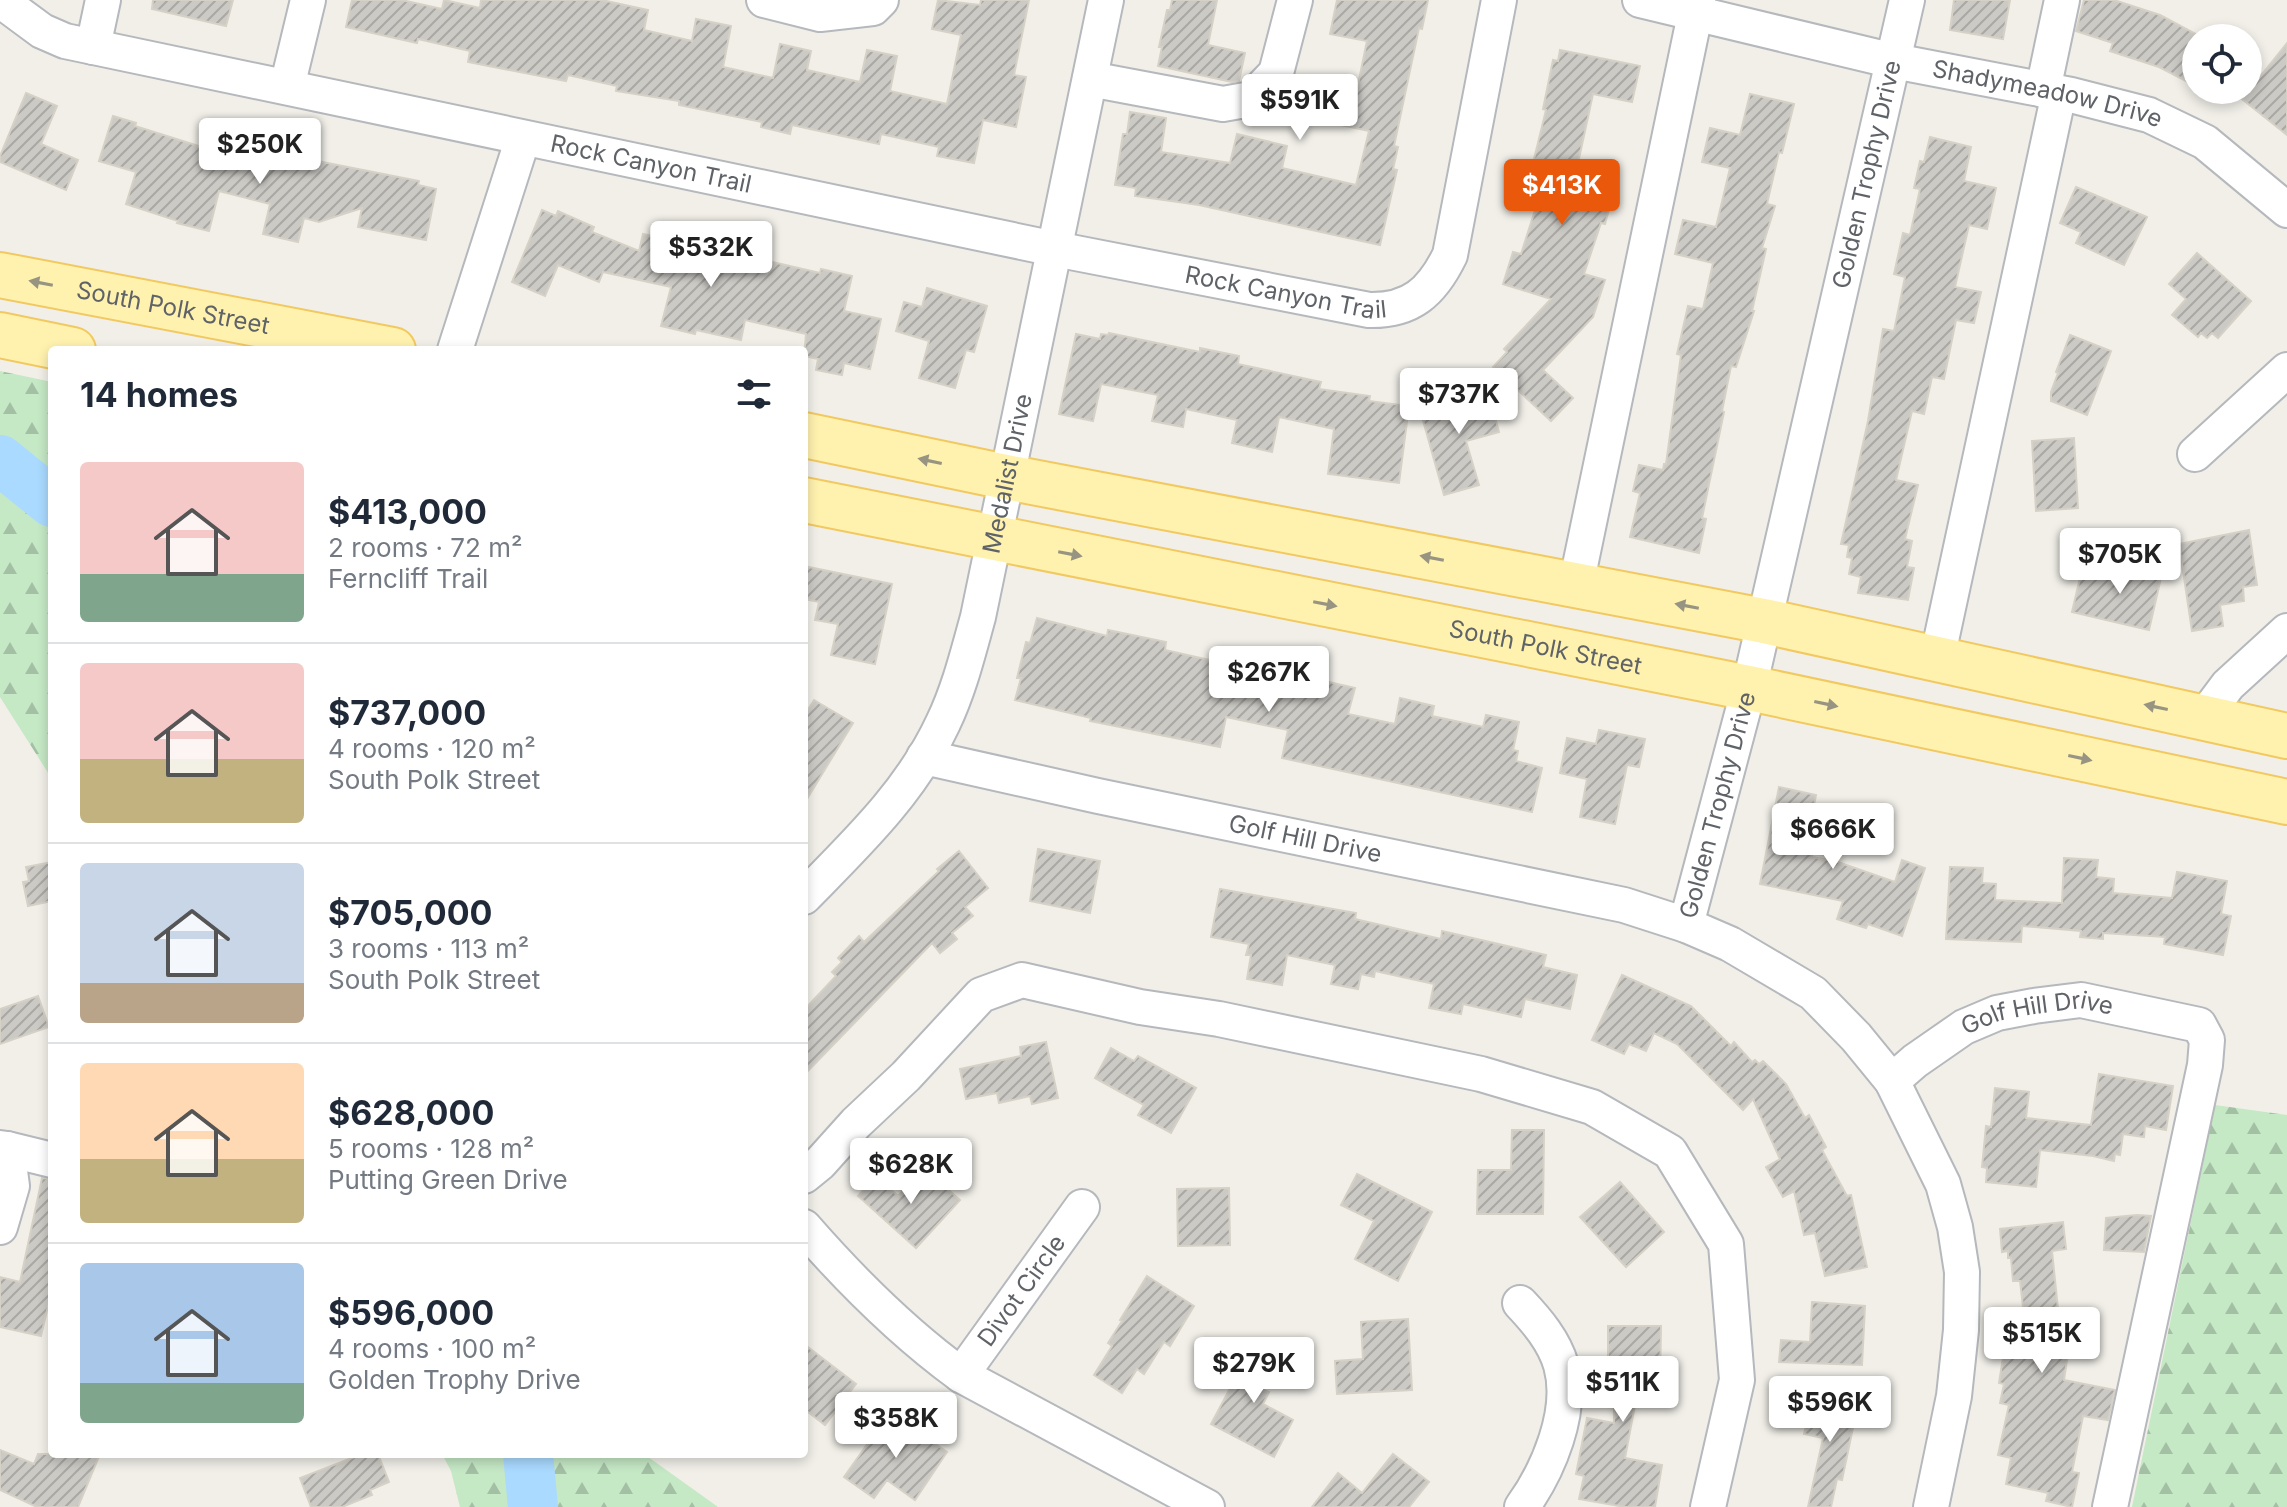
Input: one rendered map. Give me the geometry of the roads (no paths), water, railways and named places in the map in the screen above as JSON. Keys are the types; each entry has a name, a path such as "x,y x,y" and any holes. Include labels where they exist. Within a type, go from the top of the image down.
{"main road":[{"name":"South Polk Street","path":"0,275 372,346"},
{"path":"0,335 54,346"},
{"path":"808,436 1006,477 1764,621 2287,736"},
{"name":"South Polk Street","path":"808,501 1749,688 2287,802"}],"street":[{"name":"Rock Canyon Trail","path":"0,0 42,31 65,41 1055,249 1369,310 1389,311 1408,305 1426,291 1441,273 1450,255 1499,0"},
{"path":"93,47 103,0"},
{"path":"287,87 308,0"},
{"path":"764,0 820,14 873,8 881,0"},
{"name":"Medalist Drive","path":"808,893 897,797 943,723 962,673 978,617 1106,0"},
{"path":"1090,79 1223,104 1251,99 1276,73 1295,0"},
{"name":"Shadymeadow Drive","path":"1640,0 1696,7 1894,61 2051,91 2149,115 2205,142 2287,210"},
{"name":"Golden Trophy Drive","path":"1907,0 1749,688 1686,925 1757,959 1813,993 1856,1037 1892,1081 1943,1184 1955,1227 1962,1272 1961,1330 1954,1396 1931,1507"},
{"path":"1937,659 2051,91 2062,0"},
{"path":"1576,585 1696,7"},
{"path":"456,346 523,138"},
{"path":"2195,454 2287,370"},
{"path":"2204,717 2228,685 2287,631"},
{"name":"Golf Hill Drive","path":"924,757 1624,905 1686,925"},
{"path":"808,1173 906,1076 981,995 1022,980 1140,1007 1219,1019 1481,1074 1592,1107 1670,1152 1726,1244 1737,1380 1708,1507"},
{"name":"Golf Hill Drive","path":"1892,1081 1964,1027 1997,1013 2081,1000 2199,1025 2207,1040 2205,1065 2110,1507"},
{"path":"0,1227 12,1186 3,1148 48,1159"},
{"name":"Divot Circle","path":"961,1375 1082,1207"},
{"path":"808,1231 880,1309 923,1348 961,1375 1207,1507"},
{"path":"1520,1303 1541,1325 1561,1366 1563,1399 1561,1428 1535,1490 1522,1507"}],"waterway":[{"path":"0,460 48,499"},
{"path":"528,1458 533,1507"}]}
